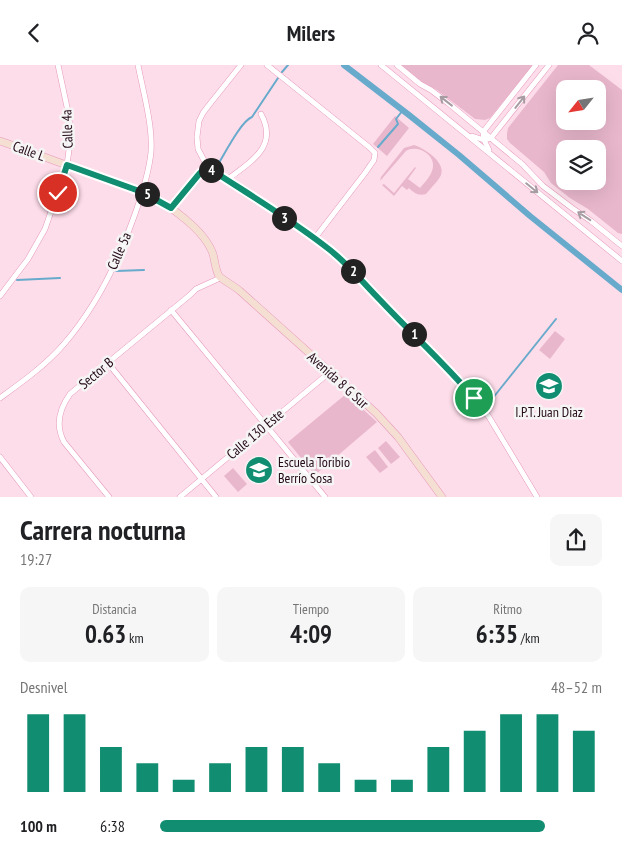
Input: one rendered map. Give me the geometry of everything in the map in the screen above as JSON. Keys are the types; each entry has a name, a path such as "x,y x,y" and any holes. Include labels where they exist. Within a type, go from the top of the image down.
{"street":[{"name":"Calle 4a","path":"0,296 28,259 45,229 67,165 70,126 58,65"},
{"name":"Calle 5a","path":"0,398 51,358 77,329 94,303 126,238 145,183 151,151 151,137 138,65"},
{"path":"241,65 209,105 199,121 198,149 207,167 228,179 315,238 346,263 474,398 494,425 537,497"},
{"path":"267,65 375,153 374,160 365,173 315,238"},
{"path":"381,65 622,261"},
{"path":"397,65 491,138 572,209 591,221 622,246"},
{"path":"494,157 486,146 483,132 536,65"},
{"path":"465,133 484,140 491,138 549,65"},
{"path":"228,179 260,153 267,139 268,132 261,114"},
{"name":"Calle L","path":"0,141 142,192 171,208 203,237 213,254 216,271 220,278"},
{"path":"171,208 207,167"},
{"name":"Sector B","path":"109,497 60,435 59,425 62,407 70,394 196,289 220,278"},
{"name":"Avenida 8 G Sur","path":"220,278 240,291 376,413 398,437 442,497"},
{"path":"171,310 325,497"},
{"path":"108,363 216,497"},
{"name":"Calle 130 Este","path":"180,497 330,372"},
{"path":"0,457 31,497"}],"shaded area":[{"path":"401,65 533,65 490,118 485,120 475,119"},
{"path":"558,65 589,65 622,90 622,234 560,190 606,190 606,140 556,140 556,187 544,172 510,143 507,139 508,128"},
{"path":"395,116 409,128 387,156 373,144"},
{"path":"414,145 433,156 440,165 441,175 426,194 416,194 409,188 407,190 402,186 394,196 382,185 384,184 394,193 415,167 408,179 420,188 432,171 433,164 430,156 418,149 410,149 406,151 380,181 381,177 404,148"},
{"path":"555,331 565,339 550,359 539,350"},
{"path":"346,394 377,422 315,475 288,442"},
{"path":"386,441 400,457 391,464 378,448"},
{"path":"375,450 388,467 380,473 366,457"},
{"path":"233,468 247,484 238,492 224,476"}],"waterway":[{"path":"282,72 288,65"},
{"path":"344,65 459,155 530,216 622,290"},
{"path":"217,166 238,131 252,117 278,78"},
{"path":"378,147 398,124 396,119 403,110"},
{"path":"116,271 144,270"},
{"path":"17,280 60,278"},
{"path":"488,404 556,319"}],"place":[{"name":"I.P.T. Juan Diaz","path":"549,386"},
{"name":"Escuela Toribio Berrío Sosa","path":"259,470"}],"route":[{"path":"58,193 67,165 142,192 171,208 207,167 228,179 315,238 346,263 474,398"}]}
